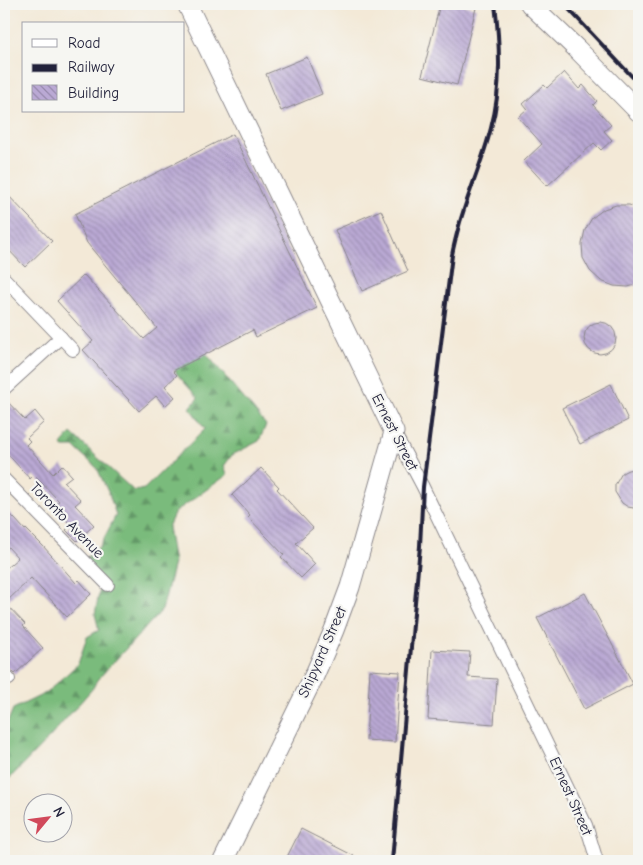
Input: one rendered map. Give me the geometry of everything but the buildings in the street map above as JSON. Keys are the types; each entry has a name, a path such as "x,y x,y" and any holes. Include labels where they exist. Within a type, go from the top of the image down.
{"street":[{"name":"Ernest Street","path":"187,4 586,825 597,861"},
{"path":"530,4 639,112"},
{"path":"4,278 73,350"},
{"path":"4,389 61,338"},
{"name":"Shipyard Street","path":"223,861 315,674 334,630 352,580 394,432"},
{"name":"Toronto Avenue","path":"4,479 108,585"}],"green space":[{"path":"165,347 204,351 266,425 259,441 232,455 224,466 227,475 175,512 168,527 174,563 162,610 97,680 93,688 49,738 4,784 4,731 13,709 46,693 78,664 87,637 99,630 95,614 100,588 79,564 100,546 116,515 97,468 74,447 64,447 61,445 71,433 134,491 144,489 205,429 190,408 198,398 177,374"}],"railway":[{"path":"392,861 420,546 423,487 452,255 464,210 488,140 495,113 499,66 495,4"},
{"path":"564,4 639,84"}]}
